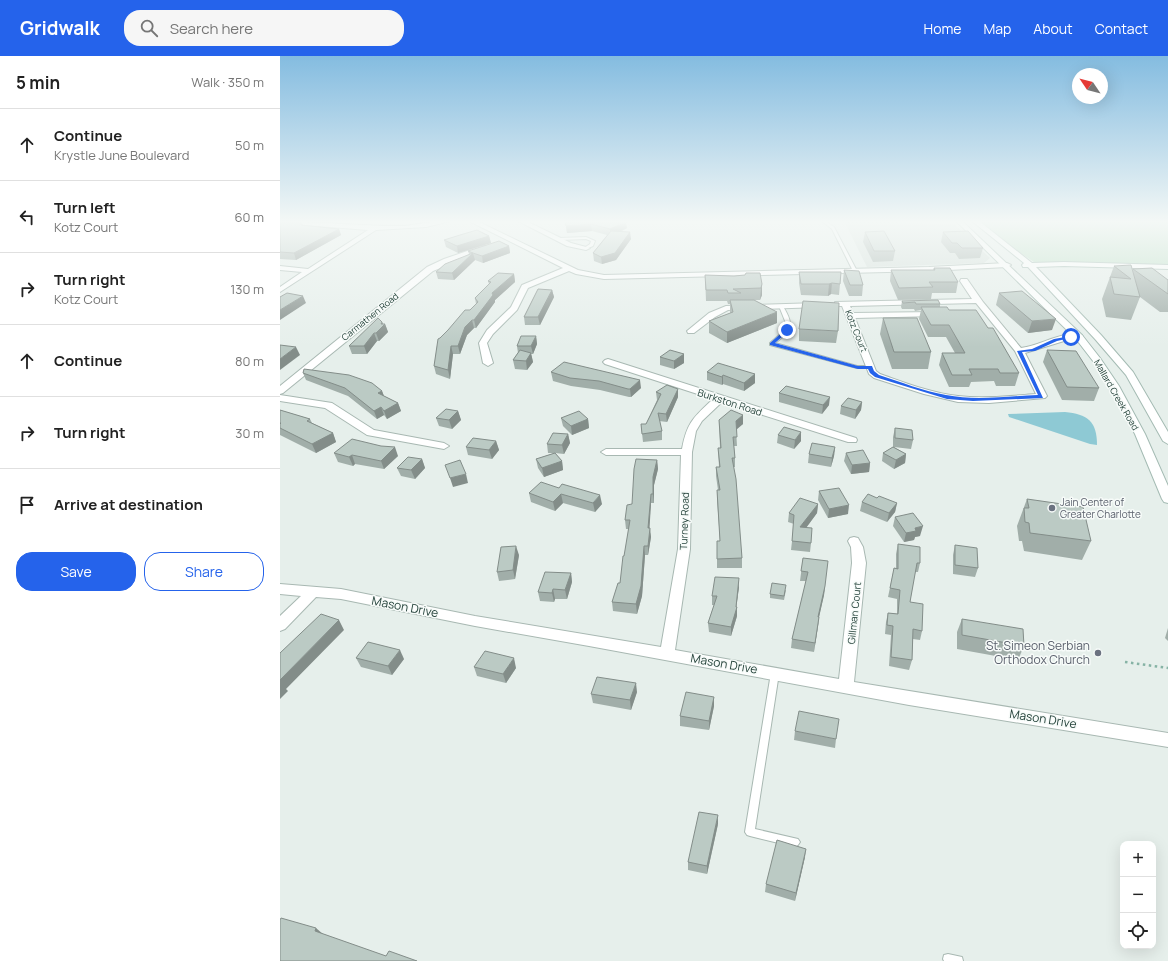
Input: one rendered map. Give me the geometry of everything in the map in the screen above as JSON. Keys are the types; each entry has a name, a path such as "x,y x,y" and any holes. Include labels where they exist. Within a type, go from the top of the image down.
{"street":[{"path":"280,290 322,263"},
{"name":"Carmathen Road","path":"280,391 430,269 443,263"},
{"path":"557,263 583,274 611,277 855,271 1029,264 1168,267"},
{"name":"Mallard Creek Road","path":"1029,264 1098,337 1130,374 1168,441"},
{"name":"Mallard Creek Road","path":"1006,265 1079,337 1114,386 1140,434 1168,499"},
{"path":"280,268 310,271"},
{"path":"488,363 483,343 490,332 514,308 525,287 568,269"},
{"path":"964,281 984,313 1019,351 1033,350 1063,338 1079,337"},
{"path":"691,331 712,315 726,308 977,301"},
{"name":"Kotz Court","path":"845,304 872,372 877,376 928,392 952,398 973,400 1042,396 1019,351"},
{"path":"849,316 942,314"},
{"name":"Burkston Road","path":"608,362 719,399 852,440"},
{"path":"280,398 328,405 371,433 444,446"},
{"name":"Turney Road","path":"667,654 684,549 687,452 691,431 695,422 719,399"},
{"path":"606,452 687,452"},
{"name":"Gillman Court","path":"846,686 859,563 858,547 854,541"},
{"name":"Mason Drive","path":"280,588 341,594 475,621 775,673 909,698 1168,740"},
{"path":"280,625 313,591"}],"lane":[{"path":"851,263 855,271"},
{"path":"781,306 786,316 788,327 772,344 858,367 870,367"},
{"path":"775,673 750,832 795,842"}],"path":[{"path":"1125,662 1168,668"}],"shaded area":[{"path":"865,263 977,263 867,267"}],"green space":[{"path":"1075,263 1168,263 1168,266"}],"water":[{"path":"1065,412 1085,417 1089,420 1095,430 1097,445 1009,417 1008,414"}],"building":[{"path":"462,263 452,273 436,272 445,264"},
{"path":"1131,265 1140,297 1114,294 1110,277 1131,279 1114,266"},
{"path":"934,268 950,268 958,282 929,282 933,287 899,288 891,270 935,270"},
{"path":"1152,268 1168,280 1168,294 1133,269"},
{"path":"844,270 859,271 863,285 850,285"},
{"path":"799,272 841,272 840,284 801,284"},
{"path":"498,273 514,274 492,293 493,295 474,320 472,320 465,327 458,346 451,346 448,370 434,366 438,339 465,310 470,310 478,302 475,298 491,282 488,281"},
{"path":"746,273 760,273 762,284 761,288 733,289 741,293 728,293 727,290 706,290 705,275 734,276 745,275"},
{"path":"538,289 552,290 538,317 524,317"},
{"path":"1022,291 1056,319 1032,321 999,293"},
{"path":"287,293 303,296 280,310 280,297"},
{"path":"730,300 754,300 777,312 727,332 709,321 733,312"},
{"path":"938,300 940,304 916,304 915,302 903,303 902,301"},
{"path":"803,301 839,303 838,331 799,329"},
{"path":"921,307 947,307 949,310 976,310 988,328 993,328 1019,373 1000,373 998,369 969,369 972,375 952,375 942,353 965,353 949,325 931,325"},
{"path":"378,318 382,322 381,324 385,324 376,333 374,333 364,346 349,346"},
{"path":"883,318 917,318 931,352 894,352"},
{"path":"521,336 536,336 531,346 517,346"},
{"path":"280,345 296,347 280,359"},
{"path":"520,350 531,353 526,361 513,360"},
{"path":"670,350 684,354 674,361 660,357"},
{"path":"1047,350 1076,351 1099,388 1067,387"},
{"path":"564,362 640,380 628,389 599,381 570,378 551,372"},
{"path":"718,363 755,374 744,383 723,375 722,377 707,372"},
{"path":"304,369 349,375 372,383 382,391 378,393 398,403 384,411 381,407 374,411 345,388 303,373"},
{"path":"667,385 678,389 666,414 658,413 662,431 642,434 641,424 646,424 661,394 656,392"},
{"path":"786,386 830,397 823,405 779,393"},
{"path":"848,398 862,402 856,410 841,406"},
{"path":"446,409 458,411 449,420 436,418"},
{"path":"280,410 310,419 307,421 333,433 312,444 280,428"},
{"path":"731,410 743,415 736,421 737,437 733,437 735,458 732,458 736,479 742,558 717,559 717,541 720,541 717,490 720,490 716,467 720,467 718,448 721,448 719,420"},
{"path":"579,411 588,419 571,426 561,418"},
{"path":"784,427 801,432 795,440 778,435"},
{"path":"895,428 912,430 913,440 895,438"},
{"path":"553,433 568,434 562,445 547,444"},
{"path":"473,438 496,441 489,450 466,447"},
{"path":"352,439 381,446 395,447 381,461 352,455 349,457 334,453"},
{"path":"812,443 835,447 832,458 809,454"},
{"path":"893,447 906,454 896,460 883,453"},
{"path":"863,450 870,463 852,465 846,453"},
{"path":"555,453 562,461 542,468 536,459"},
{"path":"408,457 422,459 411,470 397,468"},
{"path":"636,459 657,460 653,477 653,494 651,494 648,546 644,546 641,586 636,604 612,602 618,583 620,583 623,556 630,520 625,520 627,505 632,504"},
{"path":"460,460 466,474 450,478 445,465"},
{"path":"541,482 559,488 562,484 600,495 593,503 561,494 553,502 529,493"},
{"path":"839,488 849,505 829,509 819,491"},
{"path":"868,494 877,498 879,496 897,503 889,513 862,502"},
{"path":"800,498 818,504 800,527 812,528 811,543 792,541 794,515 789,513"},
{"path":"1027,499 1083,507 1091,541 1030,533 1029,523 1025,522 1024,508 1029,508"},
{"path":"913,513 923,526 915,528 916,531 906,533 895,517"},
{"path":"898,544 920,547 920,563 917,563 910,602 923,604 922,631 913,629 912,660 891,657 893,626 887,625 888,613 898,614 900,590 890,588 894,568 898,569"},
{"path":"955,545 977,548 978,568 955,565"},
{"path":"516,546 513,570 497,572 501,547"},
{"path":"803,558 828,561 815,643 792,639 808,572 801,571"},
{"path":"545,572 571,573 565,590 553,589 552,593 538,592"},
{"path":"715,577 739,578 737,607 731,627 708,623 717,596 712,596"},
{"path":"772,583 786,585 784,596 770,594"},
{"path":"321,614 339,620 280,680 280,653"},
{"path":"962,619 1023,629 1024,646 962,635"},
{"path":"368,642 400,650 388,666 356,658"},
{"path":"485,651 514,658 503,674 474,667"},
{"path":"597,677 636,683 630,700 591,694"},
{"path":"686,692 714,697 709,721 680,716"},
{"path":"799,711 839,719 836,739 795,731"},
{"path":"699,812 718,815 707,866 688,862"},
{"path":"777,840 806,849 796,893 766,884"},
{"path":"281,918 316,928 315,931 386,956 389,951 417,961 280,961"}],"place":[{"name":"Jain Center of Greater Charlotte","path":"1052,508"},
{"name":"St. Simeon Serbian Orthodox Church","path":"1098,653"}],"route":[{"path":"787,330 772,344 858,367 870,367 872,372 877,376 928,392 958,399 973,400 1042,396 1024,364 1019,351 1033,350 1056,340 1071,337"}]}
